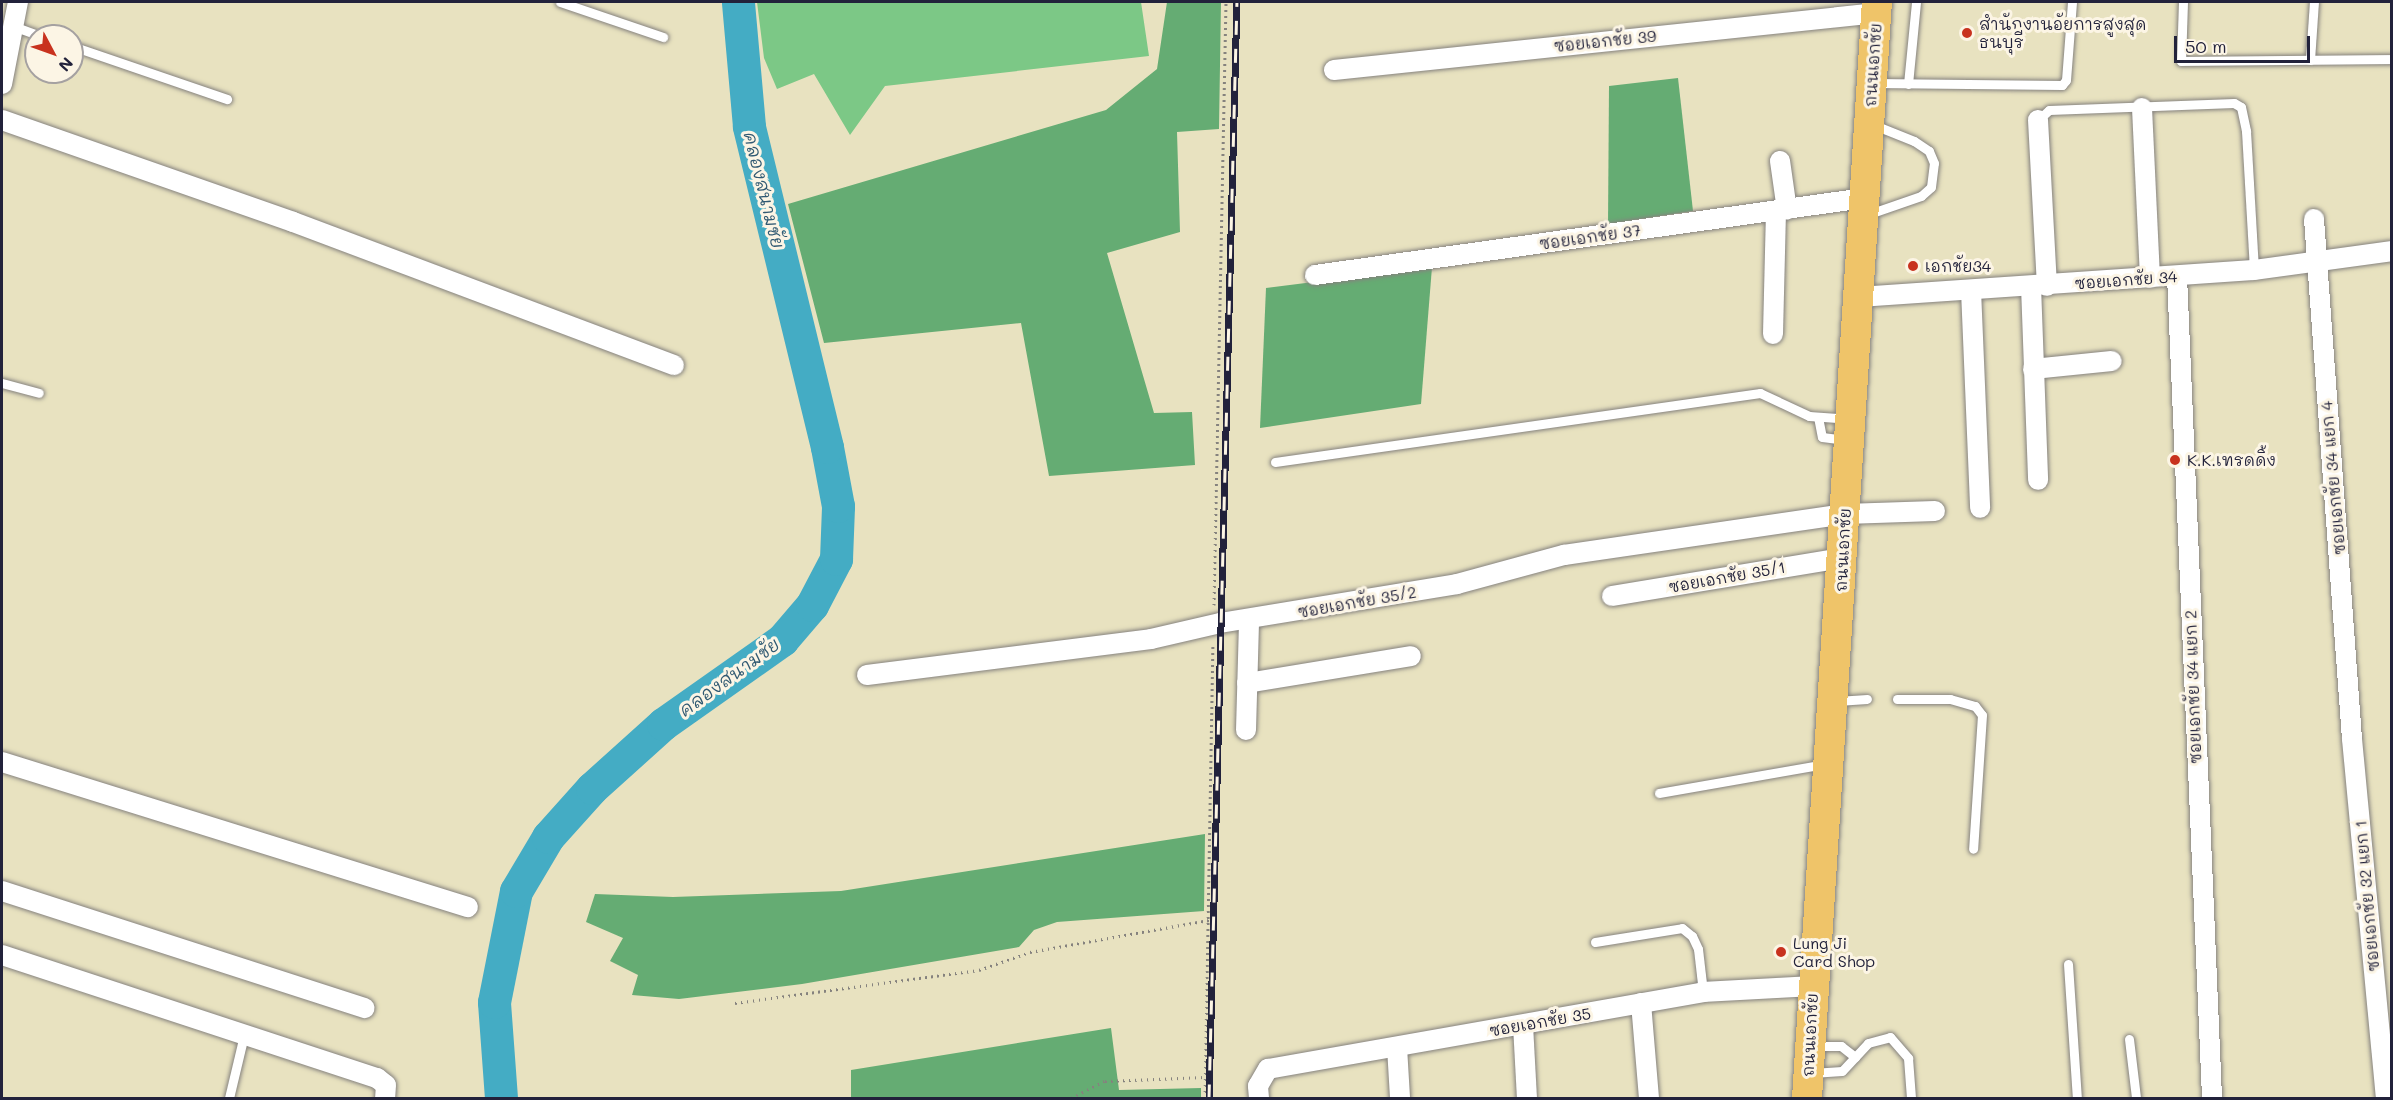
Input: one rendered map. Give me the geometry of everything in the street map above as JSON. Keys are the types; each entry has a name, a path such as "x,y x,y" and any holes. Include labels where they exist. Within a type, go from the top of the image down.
{"main road":[{"name":"ถนนเอกชัย","path":"1809,1073 1813,986 1835,701 1863,207 1877,7"}],"street":[{"name":"ซอยเอกชัย 39","path":"1334,70 1877,7"},
{"path":"2,84 12,11"},
{"path":"2142,108 2150,278"},
{"path":"2,120 293,222 674,365"},
{"path":"2038,120 2039,286 2033,369 2038,480"},
{"path":"1773,334 1781,211 1780,161"},
{"name":"ซอยเอกชัย 37","path":"1315,275 1781,211 1863,207"},
{"name":"ซอยเอกชัย 34 แยก 4","path":"2314,219 2350,693"},
{"name":"ซอยเอกชัย 34","path":"1858,297 2254,270 2391,251"},
{"name":"ซอยเอกชัย 34 แยก 2","path":"2177,276 2212,1098"},
{"path":"1971,290 1980,508"},
{"path":"2033,369 2112,360"},
{"name":"ซอยเอกชัย 35/2","path":"867,675 1150,639 1214,625 1249,621 1457,584 1564,555 1845,514 1935,511"},
{"name":"ซอยเอกชัย 35/1","path":"1612,596 1842,558"},
{"path":"1246,730 1249,621"},
{"path":"1247,683 1411,656"},
{"name":"ซอยเอกชัย 32 แยก 1","path":"2350,693 2386,1098"},
{"path":"2,762 468,907"},
{"path":"2,891 365,1008"},
{"path":"2,955 377,1078 386,1085 385,1098"},
{"name":"ซอยเอกชัย 35","path":"1259,1098 1258,1086 1268,1069 1703,992 1813,986"},
{"path":"1641,1003 1649,1098"},
{"path":"1523,1025 1527,1098"},
{"path":"1397,1047 1400,1098"}],"lane":[{"path":"560,2 663,37"},
{"path":"1908,84 1916,2"},
{"path":"1872,82 2062,85 2066,80 2072,2"},
{"path":"2183,2 2181,61 2391,59"},
{"path":"2310,60 2314,2"},
{"path":"12,11 27,24"},
{"path":"84,50 227,99"},
{"path":"2038,120 2049,111 2234,103 2241,107 2246,131 2254,270"},
{"path":"1863,207 1921,196 1931,187 1934,163 1929,151 1914,141 1869,123"},
{"path":"2,384 39,393"},
{"path":"1275,462 1760,393 1850,430"},
{"path":"1818,417 1822,437 1850,430"},
{"path":"1835,701 1867,699"},
{"path":"1897,699 1950,699 1975,706 1982,715 1972,849"},
{"path":"1659,793 1830,763"},
{"path":"1595,942 1682,928 1692,936 1698,949 1703,992"},
{"path":"2067,964 2077,1098"},
{"path":"229,1098 244,1035"},
{"path":"1809,1073 1842,1071 1878,1038 1895,1041 1908,1058 1911,1098"},
{"path":"2129,1039 2136,1098"},
{"path":"1809,1073 1840,1046 1855,1057"}],"path":[{"path":"1205,1098 1226,2"},
{"path":"735,1003 979,970 1030,952 1209,920"},
{"path":"1071,1098 1105,1081 1205,1077"}],"green space":[{"path":"757,2 1141,2 1149,56 885,86 850,135 814,74 777,89 764,58"},
{"path":"1167,2 1221,2 1219,129 1177,132 1180,232 1107,253 1154,413 1192,412 1195,465 1049,476 1021,323 824,343 788,204 1106,110 1157,69"},
{"path":"1678,78 1693,211 1608,224 1609,86"},
{"path":"1432,267 1421,404 1260,428 1266,288"},
{"path":"1205,834 1204,911 1057,922 1034,930 1019,947 802,984 679,999 632,995 638,975 610,961 623,938 586,922 595,894 673,897 841,891"},
{"path":"1111,1028 1119,1090 1201,1088 1201,1098 851,1098 851,1070"}],"waterway":[{"name":"คลองสนามชัย","path":"501,1098 494,1002 516,891 548,837 592,788 663,724 782,640 812,605 836,559 838,506 827,447 749,126 738,2"}],"railway":[{"path":"1209,1098 1237,2"}],"place":[{"name":"สำนักงานอัยการสูงสุด ธนบุรี","path":"1967,33"},
{"name":"เอกชัย34","path":"1913,266"},
{"name":"K.K.เทรดดิ้ง","path":"2175,460"},
{"name":"Lung Ji Card Shop","path":"1781,952"}]}
